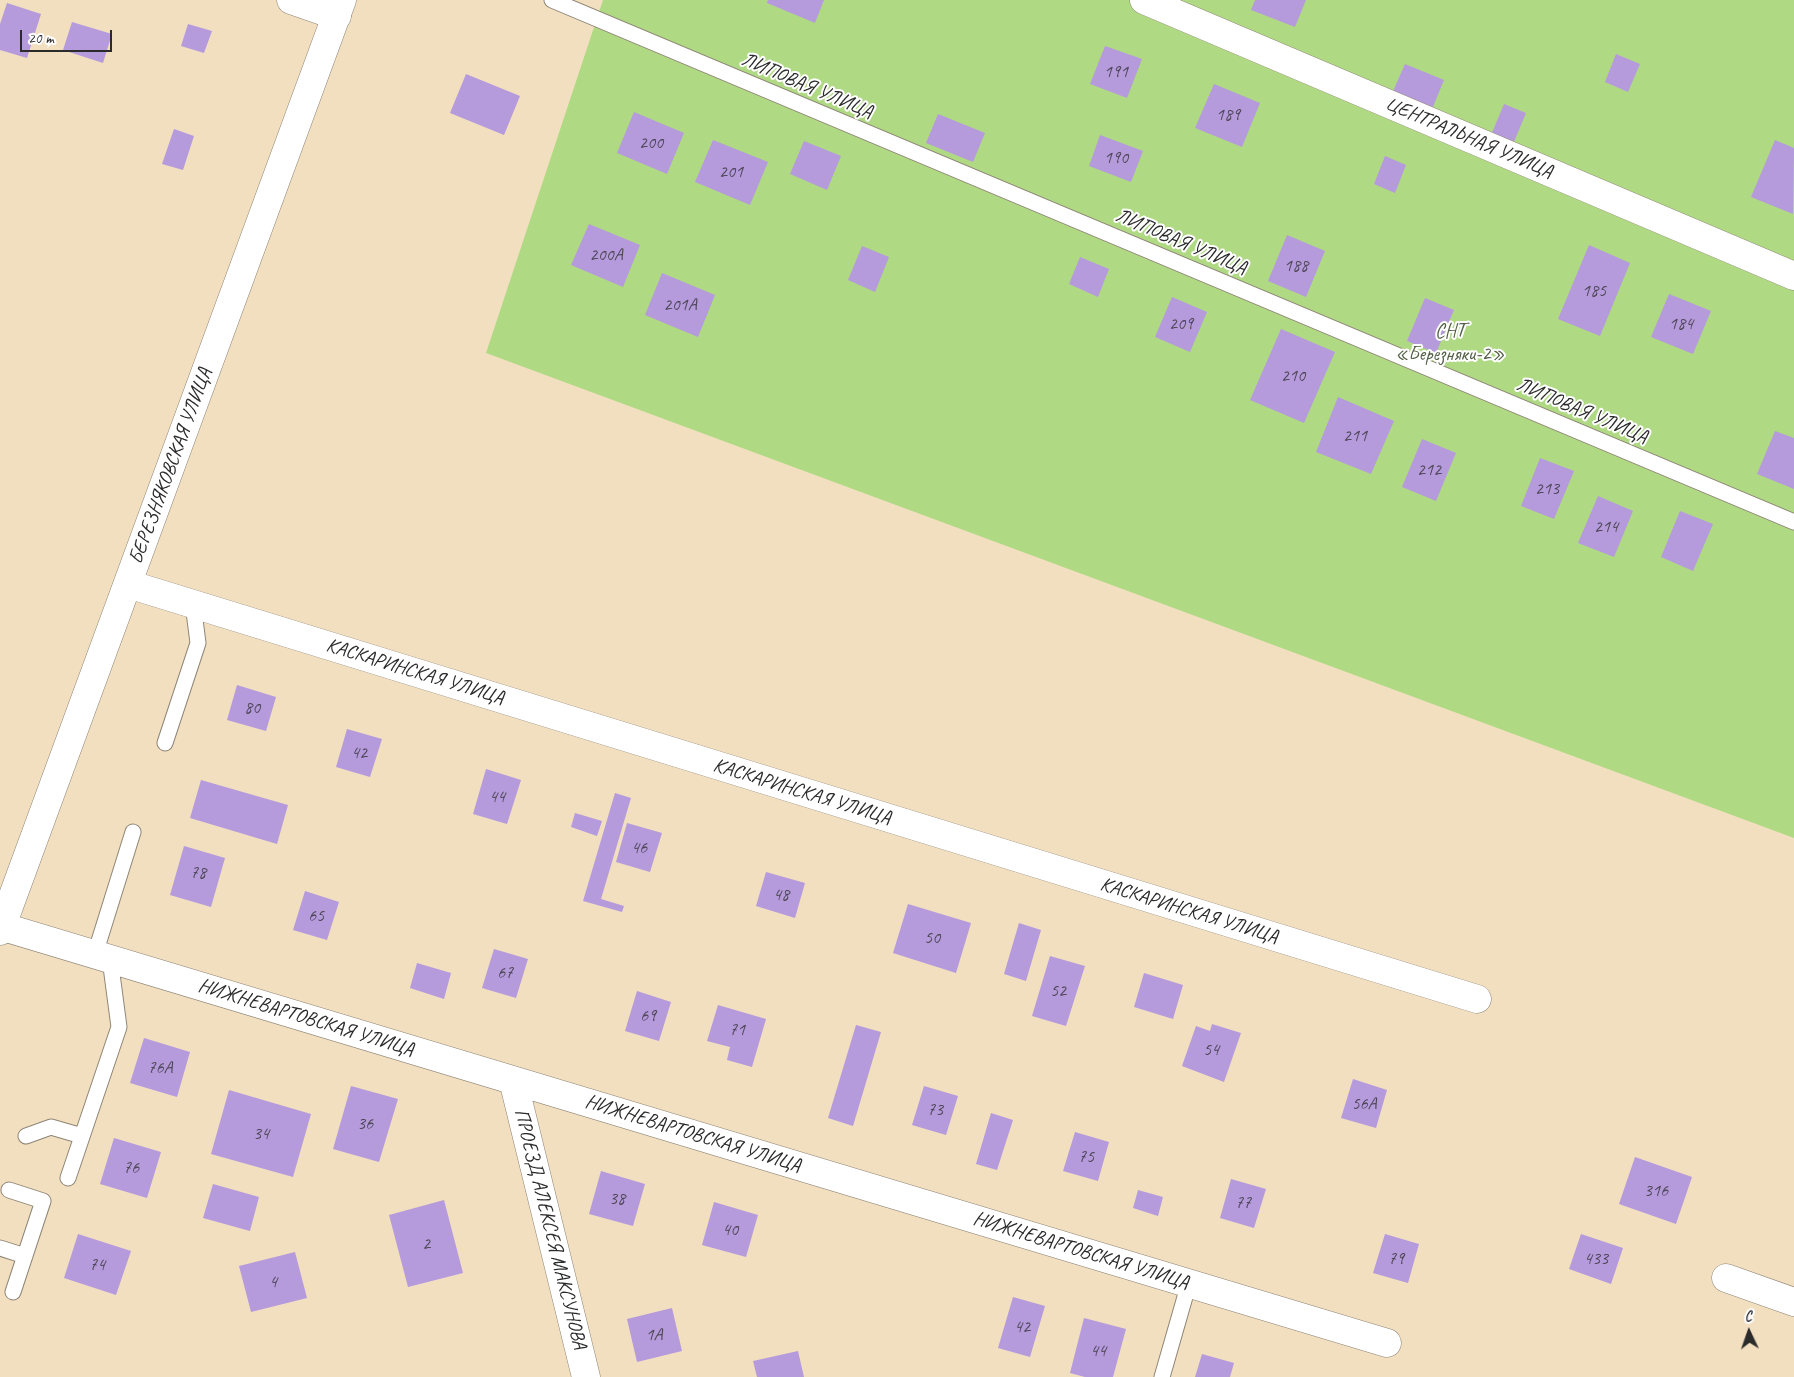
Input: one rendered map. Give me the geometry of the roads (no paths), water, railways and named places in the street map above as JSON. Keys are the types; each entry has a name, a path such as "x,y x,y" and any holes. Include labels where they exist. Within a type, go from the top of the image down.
{"street":[{"path":"291,0 339,8"},
{"name":"ЦЕНТРАЛЬНАЯ УЛИЦА","path":"1144,0 1794,276"},
{"name":"БЕРЕЗНЯКОВСКАЯ УЛИЦА","path":"0,928 339,8"},
{"name":"КАСКАРИНСКАЯ УЛИЦА","path":"128,584 1477,999"},
{"name":"НИЖНЕВАРТОВСКАЯ УЛИЦА","path":"0,928 102,956 1387,1343"},
{"name":"ПРОЕЗД АЛЕКСЕЯ МАКСУНОВА","path":"514,1080 586,1377"},
{"path":"1726,1278 1794,1302"}],"lane":[{"name":"ЛИПОВАЯ УЛИЦА","path":"552,0 1794,522"},
{"path":"165,743 198,643 193,604"},
{"path":"68,1178 119,1027 102,956 133,832"},
{"path":"26,1136 51,1127 82,1136"},
{"path":"9,1190 43,1201 13,1292"},
{"path":"0,1248 25,1256"},
{"path":"1162,1377 1189,1283"}],"park label":[{"name":"СНТ «Березняки-2»","path":"1450,344"}]}
